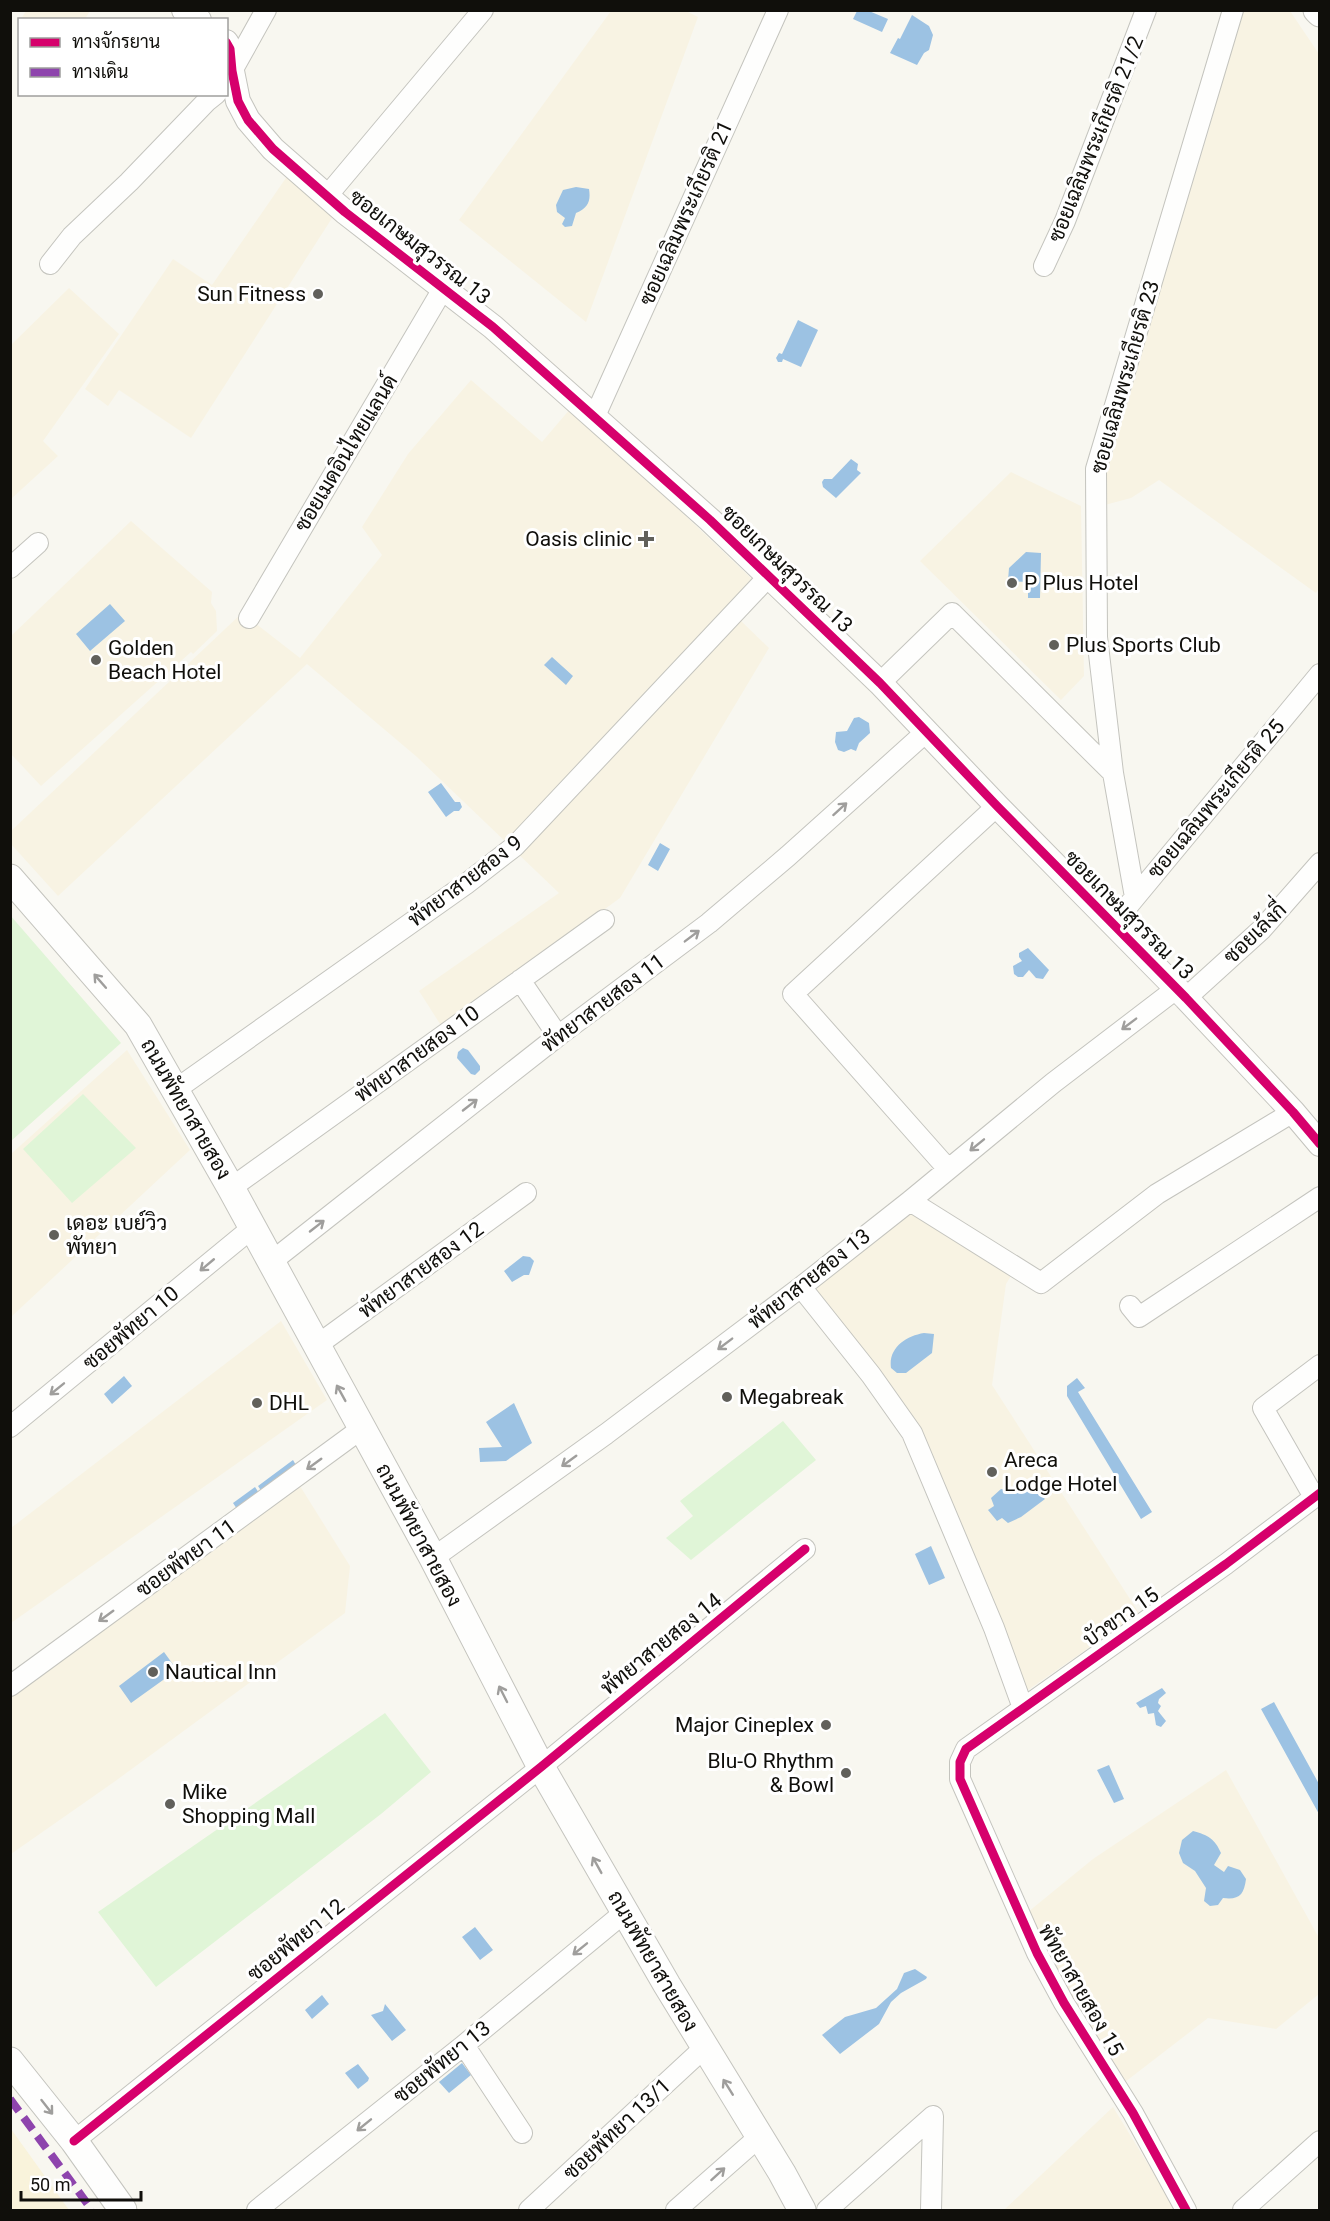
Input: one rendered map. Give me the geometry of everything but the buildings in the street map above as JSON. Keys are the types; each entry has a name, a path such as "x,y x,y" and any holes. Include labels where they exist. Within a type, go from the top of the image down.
{"main road":[{"name":"ถนนพัทยาสายสอง","path":"10,878 138,1025 231,1188 433,1558 541,1767 704,2048 802,2211"},
{"path":"10,2061 74,2141 123,2211"}],"street":[{"path":"228,82 266,10"},
{"path":"327,196 483,10"},
{"name":"ซอยเฉลิมพระเกียรติ 21","path":"595,416 778,10"},
{"name":"ซอยเฉลิมพระเกียรติ 21/2","path":"1044,266 1065,221 1146,10"},
{"name":"ซอยเฉลิมพระเกียรติ 23","path":"1135,897 1113,773 1097,637 1096,469 1233,10"},
{"name":"ซอยเกษมสุวรรณ 13","path":"228,46 230,49 228,72"},
{"name":"ซอยเกษมสุวรรณ 13","path":"228,86 248,120 273,149 327,196 493,327 595,416 710,520 880,683 1181,993 1293,1112 1320,1144"},
{"path":"50,264 72,236 129,182 213,96"},
{"name":"ซอยเมดอินไทยแลนด์","path":"249,618 444,287"},
{"path":"10,568 38,543"},
{"name":"พัทยาสายสอง 9","path":"175,1090 466,884 515,846 768,577"},
{"path":"880,683 952,613 1113,773"},
{"name":"ซอยเฉลิมพระเกียรติ 25","path":"1113,924 1320,674"},
{"name":"พัทยาสายสอง 11","path":"271,1262 558,1036 709,923 788,856 926,732"},
{"path":"948,1169 793,994 997,806"},
{"name":"ซอยเล้งกี่","path":"1181,993 1262,929 1320,864"},
{"name":"พัทยาสายสอง 10","path":"231,1188 604,920"},
{"path":"520,980 558,1036"},
{"name":"พัทยาสายสอง 13","path":"433,1558 606,1434 801,1287 1053,1083 1181,993"},
{"path":"910,1201 1041,1283 1157,1194 1293,1112"},
{"name":"พัทยาสายสอง 12","path":"316,1346 526,1193"},
{"path":"1130,1306 1139,1317 1320,1197"},
{"name":"ซอยพัทยา 10","path":"10,1427 252,1228"},
{"path":"801,1287 871,1375 912,1433 994,1628 1023,1708"},
{"path":"1317,1495 1263,1408 1320,1365"},
{"name":"ซอยพัทยา 11","path":"10,1686 361,1429"},
{"name":"บัวขาว 15","path":"960,1779 960,1762 966,1749 1226,1564 1317,1495"},
{"name":"พัทยาสายสอง 14","path":"541,1767 805,1549"},
{"name":"ซอยพัทยา 12","path":"74,2141 541,1767"},
{"name":"พัทยาสายสอง 15","path":"960,1779 1037,1953 1064,2003 1133,2113 1186,2211"},
{"name":"ซอยพัทยา 13","path":"256,2211 464,2045 625,1912"},
{"path":"464,2045 522,2133"},
{"name":"ซอยพัทยา 13/1","path":"529,2211 704,2048"},
{"path":"827,2211 933,2116 931,2211"},
{"path":"676,2211 759,2136"},
{"path":"1244,2211 1320,2141"}],"shaded area":[{"path":"26,10 90,11 86,18 22,18"},
{"path":"611,11 686,11 698,17 586,322 459,220"},
{"path":"1242,11 1290,11 1319,54 1319,588 1316,593 1159,480 1131,498 1101,506 1116,432 1208,133"},
{"path":"288,175 334,215 191,438 119,390 108,406 85,389 173,259 212,285"},
{"path":"69,288 119,334 43,441 58,456 11,499 11,345"},
{"path":"471,380 542,442 570,409 592,427 753,580 740,620 769,648 620,898 442,1027 419,991 559,893 417,757 307,664 58,896 11,844 11,831 242,613 300,658 382,555 362,527 408,454"},
{"name":"P Plus Hotel","path":"1011,472 1081,506 1084,676 1061,700 920,561"},
{"name":"Golden Beach Hotel","path":"131,521 212,592 211,603 216,611 217,631 41,786 11,754 11,636"},
{"name":"เดอะ เบย์วิว พัทยา","path":"127,1050 190,1150 11,1317 11,1154"},
{"name":"Areca Lodge Hotel","path":"912,1208 1014,1271 1006,1284 992,1385 1139,1613 1025,1692 918,1427 812,1290"},
{"path":"281,1321 327,1400 11,1623 11,1528"},
{"name":"Nautical Inn","path":"300,1486 350,1566 345,1613 114,1782 11,1854 10,1694"},
{"path":"1226,1770 1319,1938 1319,1994 1276,2029 1208,2018 1125,2082 1071,1998 1028,1912 1093,1859"},
{"path":"1113,2107 1176,2210 1004,2210"}],"green space":[{"path":"10,915 121,1043 11,1141 10,1141"},
{"path":"83,1094 136,1148 72,1203 23,1149"},
{"path":"783,1421 816,1460 691,1560 666,1538 693,1516 680,1501"},
{"path":"385,1713 431,1772 381,1814 156,1987 98,1912"}],"sand":[{"path":"11,2129 69,2210 11,2210"}],"water":[{"path":"857,11 869,11 888,19 882,32 853,19"},
{"path":"912,15 929,26 933,35 929,50 924,53 917,65 890,53"},
{"path":"576,187 589,189 589,201 583,209 576,213 572,226 565,227 562,224 565,218 557,212 556,205 563,190"},
{"path":"798,320 818,330 801,367 783,359 782,362 778,362 776,358 779,353 782,354"},
{"path":"851,459 858,464 857,470 861,473 836,498 823,487 822,482 824,479 832,479"},
{"path":"1026,552 1041,553 1040,598 1028,598 1028,582 1008,581 1009,568"},
{"path":"110,604 125,621 90,651 76,634"},
{"path":"552,657 573,676 566,685 544,665"},
{"path":"859,717 869,723 870,733 859,743 856,751 838,750 835,742 836,732 847,731 854,718"},
{"path":"441,783 455,802 460,802 462,807 459,811 454,811 446,817 428,792"},
{"path":"660,843 670,849 658,871 648,865"},
{"path":"1028,948 1049,970 1043,979 1036,978 1029,970 1023,977 1014,974 1013,966 1022,961 1019,953"},
{"path":"463,1048 468,1050 480,1066 480,1070 475,1075 471,1074 457,1058 458,1052"},
{"path":"523,1256 530,1257 534,1261 529,1275 524,1275 512,1282 504,1271"},
{"path":"924,1333 934,1334 932,1353 906,1373 897,1373 891,1368 895,1349 905,1340"},
{"path":"124,1376 132,1386 112,1404 104,1394"},
{"path":"1077,1378 1085,1388 1078,1392 1152,1512 1141,1519 1067,1396 1067,1386"},
{"path":"514,1403 532,1443 506,1461 480,1462 479,1448 502,1447 486,1422"},
{"path":"293,1460 297,1467 262,1492 258,1486"},
{"path":"1024,1479 1045,1499 1021,1517 1008,1523 1002,1518 997,1521 988,1510 994,1506 991,1498 1001,1489 1015,1492 1013,1486"},
{"path":"255,1487 259,1493 237,1509 233,1503"},
{"path":"931,1546 945,1578 929,1585 915,1554"},
{"path":"164,1652 177,1670 131,1703 119,1686"},
{"path":"1162,1688 1166,1693 1159,1699 1158,1703 1161,1706 1158,1711 1166,1721 1161,1727 1156,1725 1154,1713 1148,1714 1146,1706 1140,1708 1136,1703"},
{"path":"1274,1702 1319,1784 1319,1814 1261,1709"},
{"path":"1109,1765 1124,1799 1114,1803 1097,1770"},
{"path":"1193,1831 1210,1838 1219,1848 1221,1853 1214,1865 1224,1872 1228,1866 1240,1870 1246,1879 1240,1895 1223,1898 1218,1905 1210,1906 1204,1901 1206,1888 1195,1871 1183,1863 1179,1853 1182,1840"},
{"path":"475,1927 493,1950 480,1960 462,1937"},
{"path":"915,1969 927,1977 926,1979 901,1993 891,2002 879,2024 840,2054 822,2035 845,2017 876,2008 897,1989 904,1973"},
{"path":"322,1995 329,2004 312,2019 305,2010"},
{"path":"385,2004 406,2030 392,2041 371,2015 383,2011"},
{"path":"462,2063 471,2075 449,2093 439,2082"},
{"path":"358,2064 369,2078 358,2089 345,2073"}],"marked path":[{"path":"10,2099 92,2210"}],"cycle path":[{"path":"228,46 238,101 248,120 273,149 345,212 493,327 710,520 880,683 1186,998 1320,1144"},
{"path":"1186,2210 1133,2113 1064,2003 1037,1953 960,1779 960,1762 966,1749 1226,1564 1320,1493"},
{"path":"74,2141 541,1767 805,1549"}],"place":[{"name":"Sun Fitness","path":"318,294"},
{"name":"Oasis clinic","path":"646,539"},
{"name":"P Plus Hotel","path":"1012,583"},
{"name":"Plus Sports Club","path":"1054,645"},
{"name":"Golden Beach Hotel","path":"96,660"},
{"name":"เดอะ เบย์วิว พัทยา","path":"54,1235"},
{"name":"Megabreak","path":"727,1397"},
{"name":"DHL","path":"257,1403"},
{"name":"Areca Lodge Hotel","path":"992,1472"},
{"name":"Nautical Inn","path":"153,1672"},
{"name":"Major Cineplex","path":"826,1725"},
{"name":"Blu-O Rhythm & Bowl","path":"846,1773"},
{"name":"Mike Shopping Mall","path":"170,1804"}]}
